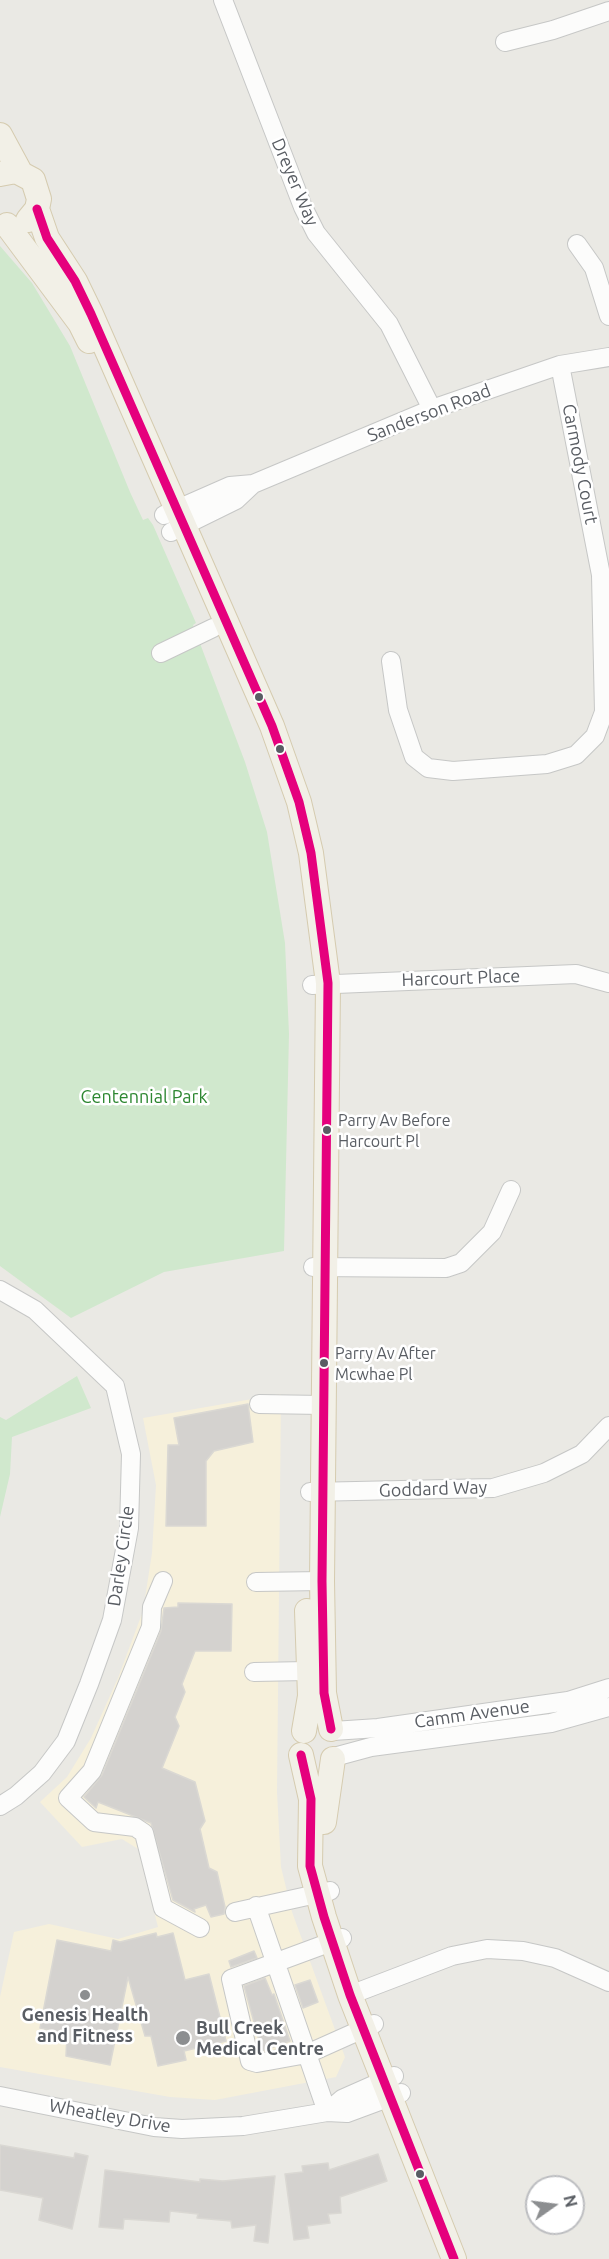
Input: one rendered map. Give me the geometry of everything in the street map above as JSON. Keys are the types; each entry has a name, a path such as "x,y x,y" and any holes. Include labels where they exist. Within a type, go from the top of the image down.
{"main road":[{"path":"0,135 10,173 33,180 38,189 37,209 47,238 75,281 91,314 174,520 213,628 264,743 291,829 320,984"},
{"path":"3,225 24,223 37,209"},
{"path":"3,225 80,323 272,726 299,802 311,853 320,984 317,1492 315,1581 307,1671 310,1696 304,1731 299,1741 311,1799 310,1866 324,1893 355,1993 392,2087 454,2259"},
{"path":"315,1581 324,1693 332,1730 339,1744 334,1758 324,1819 324,1893"},
{"path":"304,1731 315,1725 332,1730"},
{"path":"301,1755 314,1764 326,1764 334,1758"},
{"path":"392,2087 469,2259"}],"street":[{"name":"Dreyer Way","path":"223,0 303,207 316,233 389,324 432,409"},
{"path":"505,42 609,10"},
{"path":"577,244 594,268 609,316"},
{"name":"Sanderson Road","path":"174,520 230,486 253,484 432,409 560,365 609,357"},
{"name":"Carmody Court","path":"391,661 398,710 414,757 428,768 453,771 511,769 547,764 576,755 595,736 604,712 605,575 560,365"},
{"path":"161,653 213,628"},
{"name":"Harcourt Place","path":"320,984 576,974 609,983"},
{"path":"319,1268 446,1268 461,1263 492,1232 511,1190"},
{"name":"Darley Circle","path":"0,1290 35,1310 116,1386 131,1454 129,1528 112,1620 89,1684 66,1741 42,1773 16,1796 0,1806"},
{"path":"259,1404 317,1405"},
{"name":"Goddard Way","path":"317,1492 493,1488 544,1473 582,1454 609,1426"},
{"path":"163,1581 152,1607 151,1627 92,1771 68,1798 94,1822 135,1827 144,1833 163,1908 200,1928"},
{"path":"256,1581 315,1581"},
{"path":"254,1672 307,1671"},
{"name":"Camm Avenue","path":"332,1730 378,1728 568,1701 609,1688"},
{"name":"Camm Avenue","path":"334,1758 371,1747 551,1723 609,1707"},
{"path":"236,1912 324,1893"},
{"path":"256,1906 327,2112"},
{"path":"337,1940 231,1979 250,2061 257,2063 307,2054 368,2026"},
{"path":"355,1993 452,1956 488,1949 523,1951 555,1958 609,1982"},
{"name":"Wheatley Drive","path":"0,2096 154,2127 182,2129 243,2126 327,2112 347,2114 392,2087"}],"shaded area":[{"path":"281,1394 277,1792 281,1867 292,1912 345,2057 336,2077 215,2100 170,2097 0,2067 0,1997 14,1932 49,1924 118,1939 158,1927 138,1849 122,1839 82,1847 40,1802 67,1777 91,1738 118,1678 143,1611 152,1553 156,1485 143,1418"}],"green space":[{"name":"Centennial Park","path":"0,246 32,283 70,346 130,492 143,520 148,518 153,525 196,623 193,625 245,762 267,832 285,943 289,1034 284,1251 164,1272 71,1318 0,1266"},
{"path":"77,1376 91,1408 12,1437 10,1474 0,1517 0,1417 6,1420"}],"building":[{"path":"248,1404 253,1442 214,1451 206,1461 206,1526 166,1526 168,1445 179,1445 174,1418"},
{"path":"178,1603 232,1604 231,1651 195,1651 182,1684 185,1692 175,1717 179,1726 162,1768 195,1782 205,1821 200,1829 209,1868 217,1872 225,1907 224,1914 211,1917 206,1905 194,1909 195,1912 173,1900 151,1823 98,1802 96,1808 84,1797 102,1775 161,1631 164,1608 178,1607"},
{"path":"156,1933 157,1937 173,1933 185,1980 209,1974 226,2041 184,2051 186,2060 158,2066 151,2036 145,2036 128,1977 110,2065 66,2056 67,2034 40,2028 57,1940 111,1951 113,1940 120,1942"},
{"path":"254,1951 257,1958 231,1967 229,1961"},
{"path":"265,1978 272,1995 274,1994 290,2041 262,2051 244,1986"},
{"path":"310,1980 318,2002 303,2008 295,1985"},
{"path":"0,2145 74,2158 75,2153 88,2156 72,2229 39,2220 43,2198 0,2190"},
{"path":"378,2154 387,2181 340,2197 341,2213 328,2214 330,2223 307,2226 309,2238 294,2240 285,2174 303,2172 302,2166 328,2163 329,2170"},
{"path":"105,2170 200,2182 200,2179 223,2181 275,2176 268,2243 254,2241 256,2225 232,2228 231,2221 197,2218 198,2214 170,2211 169,2222 124,2219 123,2229 99,2227"}],"transit line":[{"path":"37,209 47,238 75,281 91,314 272,726 299,802 311,853 328,983 322,1581 324,1693 331,1729"},
{"path":"301,1755 311,1799 310,1866 324,1917 350,1995 454,2259"}],"place":[{"name":"Parry Av Before Harcourt Pl","path":"327,1130"},
{"name":"Parry Av After Mcwhae Pl","path":"324,1363"},
{"name":"Genesis Health and Fitness","path":"85,1995"},
{"name":"Bull Creek Medical Centre","path":"183,2038"}]}
